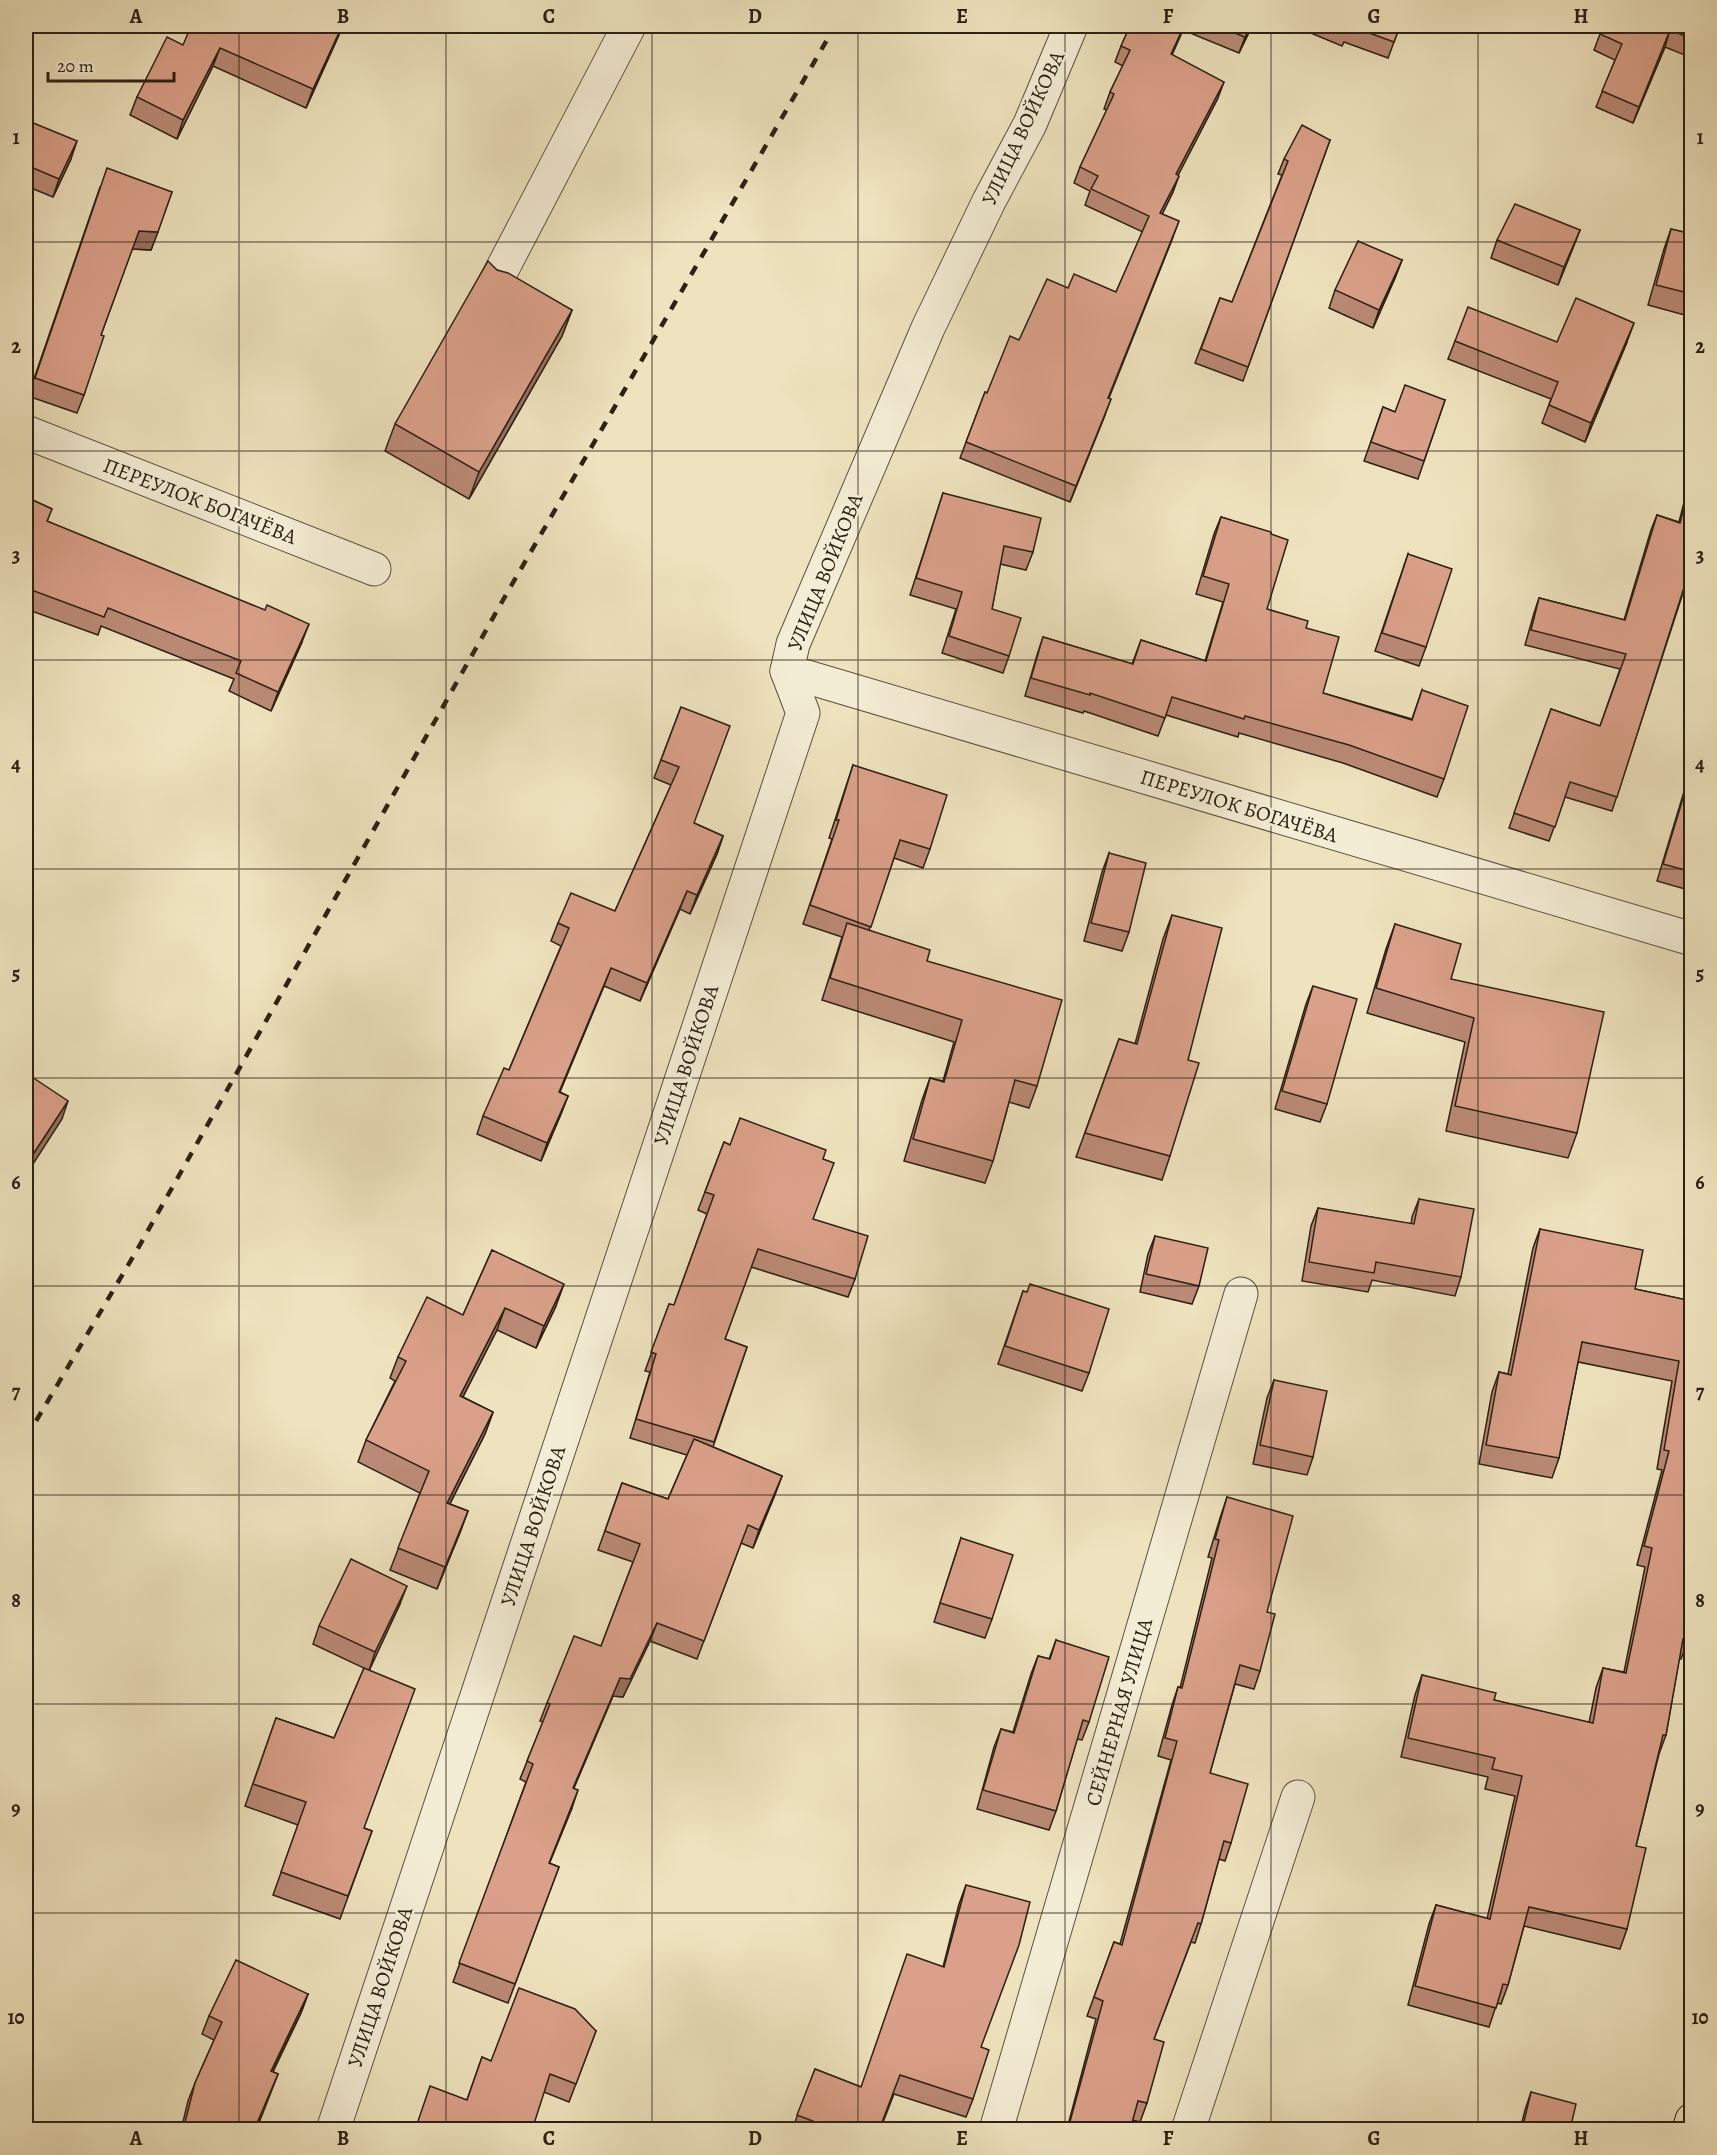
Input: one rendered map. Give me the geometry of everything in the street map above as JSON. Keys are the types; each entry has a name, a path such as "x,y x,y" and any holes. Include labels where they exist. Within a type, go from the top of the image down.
{"main road":[{"path":"1689,2130 1692,2120"}],"street":[{"path":"496,281 629,26"},
{"name":"УЛИЦА ВОЙКОВА","path":"333,2130 803,714 787,671 793,644 928,328 989,201 1030,124 1071,26"},
{"name":"ПЕРЕУЛОК БОГАЧЁВА","path":"26,432 374,569"},
{"name":"ПЕРЕУЛОК БОГАЧЁВА","path":"787,671 1692,939"},
{"name":"СЕЙНЕРНАЯ УЛИЦА","path":"996,2130 1241,1294"},
{"path":"1188,2130 1298,1797"}],"building":[{"path":"191,26 342,26 313,89 220,48 183,120 137,97 167,37 183,45"},
{"path":"1130,26 1184,26 1171,54 1224,82 1176,174 1179,176 1160,213 1179,221 1108,398 1111,399 1076,486 966,442 1010,336 1019,340 1047,279 1068,288 1074,274 1116,292 1149,216 1091,189 1098,176 1080,167 1114,94 1110,92 1130,50 1121,46"},
{"path":"1217,26 1250,26 1245,37"},
{"path":"1337,26 1350,26 1348,30"},
{"path":"1350,26 1400,26 1394,42"},
{"path":"1604,26 1692,26 1692,39 1670,30 1639,107 1602,91 1622,44 1600,34"},
{"path":"26,120 77,141 59,179 26,165"},
{"path":"1302,125 1330,140 1248,367 1201,349 1220,298 1232,302 1288,161 1284,159"},
{"path":"107,168 172,192 158,232 139,231 101,335 104,336 84,395 35,378"},
{"path":"1515,204 1580,230 1564,267 1497,240"},
{"path":"1671,229 1692,234 1692,294 1656,285"},
{"path":"1358,241 1402,260 1379,310 1335,290"},
{"path":"488,261 497,270 508,273 572,310 479,472 395,424"},
{"path":"1576,298 1634,323 1591,423 1549,405 1558,382 1455,341 1468,307 1557,342"},
{"path":"1405,385 1445,400 1424,461 1371,442 1383,407 1395,412"},
{"path":"1692,476 1692,579 1687,578 1617,797 1570,782 1555,827 1514,813 1551,709 1600,726 1626,654 1531,630 1539,598 1625,620 1657,515 1680,523"},
{"path":"943,493 1041,518 1033,552 1004,546 992,609 1021,618 1009,656 949,636 962,592 916,578"},
{"path":"26,497 52,509 47,521 265,610 267,605 309,624 278,692 236,673 241,661 108,608 104,617 26,588"},
{"path":"1221,517 1271,532 1271,534 1288,540 1267,609 1308,621 1306,628 1339,637 1323,693 1412,720 1422,690 1468,706 1444,779 1349,745 1245,716 1244,719 1172,697 1165,718 1090,693 1090,695 1031,678 1043,637 1133,664 1141,640 1206,661 1229,584 1203,576"},
{"path":"1408,554 1452,569 1426,647 1382,633"},
{"path":"681,707 730,726 694,823 723,836 697,895 687,891 647,983 611,968 559,1092 568,1096 547,1143 483,1116 504,1068 509,1070 569,928 558,923 571,893 615,911 679,767 661,760"},
{"path":"853,765 947,795 930,849 900,840 871,927 810,905 839,820 836,820"},
{"path":"1692,769 1692,872 1663,864"},
{"path":"1109,853 1146,863 1129,932 1091,923"},
{"path":"1172,915 1222,928 1188,1060 1199,1063 1170,1156 1085,1133 1119,1039 1137,1044"},
{"path":"847,923 930,950 927,961 1062,1000 1037,1086 1015,1080 993,1161 913,1139 930,1078 944,1082 962,1020 830,978"},
{"path":"1395,924 1461,944 1451,979 1604,1012 1577,1133 1455,1106 1474,1018 1376,988"},
{"path":"1313,986 1357,999 1327,1104 1282,1091"},
{"path":"26,1073 68,1101 26,1165"},
{"path":"740,1118 826,1150 823,1159 834,1163 813,1219 868,1236 855,1279 758,1249 725,1339 747,1347 714,1442 636,1419 656,1354 651,1352 669,1304 674,1305 714,1195 705,1192 724,1142 730,1145"},
{"path":"1419,1199 1474,1209 1461,1277 1376,1262 1374,1273 1309,1262 1318,1208 1414,1224"},
{"path":"1540,1229 1643,1250 1635,1289 1692,1301 1692,1591 1689,1601 1692,1601 1692,1626 1688,1640 1683,1639 1666,1735 1663,1735 1636,1846 1646,1848 1627,1929 1529,1907 1508,1985 1503,1984 1496,2008 1415,1986 1436,1905 1490,1919 1522,1776 1492,1769 1495,1758 1408,1738 1422,1675 1496,1693 1494,1700 1593,1723 1603,1668 1626,1673 1652,1548 1644,1546 1669,1451 1664,1450 1679,1361 1582,1342 1559,1458 1486,1445 1499,1372 1511,1375"},
{"path":"1155,1236 1208,1248 1199,1286 1146,1274"},
{"path":"492,1250 564,1284 544,1326 505,1308 460,1396 493,1412 447,1503 468,1511 445,1567 398,1548 429,1471 366,1440 406,1361 398,1357 427,1297 463,1315"},
{"path":"1030,1284 1109,1309 1089,1373 1005,1346 1023,1291 1027,1292"},
{"path":"1274,1380 1327,1391 1313,1457 1260,1445"},
{"path":"694,1439 782,1476 759,1530 748,1525 704,1641 657,1623 630,1679 620,1678 573,1788 578,1790 549,1863 559,1867 515,1984 459,1963 533,1764 527,1761 574,1636 601,1646 640,1544 605,1531 622,1483 668,1499"},
{"path":"1227,1497 1293,1516 1267,1612 1275,1614 1260,1671 1240,1665 1210,1773 1248,1784 1231,1843 1224,1841 1201,1924 1198,1923 1154,2039 1164,2042 1147,2103 1138,2101 1130,2130 1062,2130 1063,2128 1068,2129 1103,2001 1094,1997 1114,1942 1122,1945 1177,1741 1165,1738 1178,1687 1182,1688 1219,1540 1215,1539"},
{"path":"961,1538 1013,1555 992,1619 940,1603"},
{"path":"351,1559 407,1586 375,1652 319,1626"},
{"path":"1056,1640 1109,1657 1089,1722 1083,1720 1056,1811 983,1790 1001,1729 1014,1733 1038,1656 1050,1659"},
{"path":"364,1668 415,1689 364,1828 372,1831 348,1896 281,1872 306,1802 253,1784 276,1718 334,1738"},
{"path":"966,1885 1030,1902 1019,1945 981,2047 989,2050 973,2099 900,2075 879,2130 836,2130 797,2115 815,2069 861,2087 907,1954 944,1967"},
{"path":"236,1960 308,1994 271,2071 278,2074 254,2130 183,2130 195,2083 222,2022 209,2016"},
{"path":"519,1988 575,2009 596,2031 576,2084 550,2074 532,2130 415,2130 430,2086 467,2100 482,2057 491,2061"},
{"path":"1531,2092 1576,2104 1570,2130 1522,2130"}],"railway":[{"path":"26,1438 137,1250 507,593 835,26"}]}
